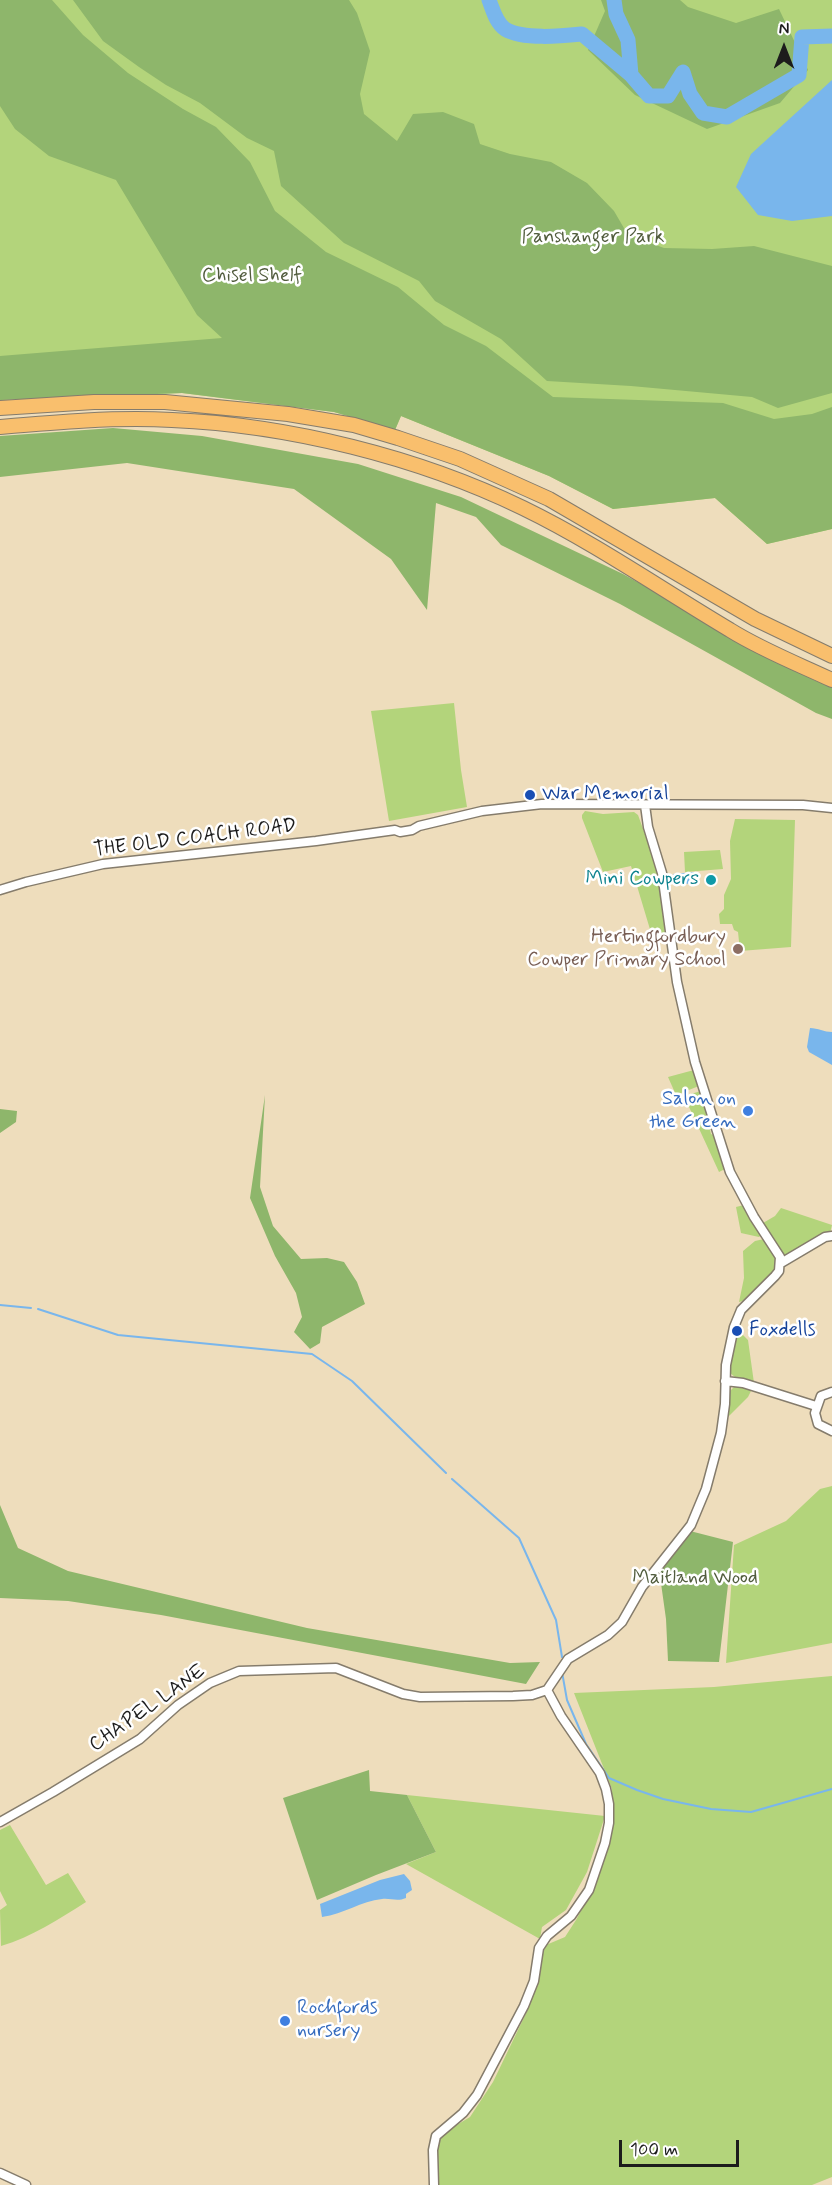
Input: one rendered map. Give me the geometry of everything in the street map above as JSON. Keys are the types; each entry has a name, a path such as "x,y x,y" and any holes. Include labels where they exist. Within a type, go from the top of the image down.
{"highway":[{"path":"0,408 94,402 165,402 288,414 354,425 398,438 460,459 549,499 755,619 832,656"},
{"path":"0,427 109,419 231,424 384,455 445,475 572,533 732,632 832,681"}],"street":[{"name":"THE OLD COACH ROAD","path":"0,890 103,864 395,830 411,824 419,826 505,807 542,804 832,808"},
{"path":"434,2185 432,2158 436,2136 463,2113 477,2095 524,2006 534,1981 539,1948 547,1936 571,1916 589,1890 605,1843 609,1823 609,1804 600,1773 561,1716 547,1690 568,1659 608,1635 621,1622 642,1587 691,1525 706,1489 720,1433 730,1340 741,1310 776,1276 781,1263 776,1250 754,1217 730,1172 710,1112 677,982 662,873 648,827 645,805"},
{"path":"781,1263 825,1237 832,1236"},
{"path":"725,1381 743,1383 816,1406"},
{"path":"832,1392 821,1396 816,1406 815,1416 818,1424 832,1431"},
{"name":"CHAPEL LANE","path":"0,1822 140,1739 178,1705 210,1683 239,1671 336,1668 403,1694 420,1697 532,1695 547,1690"},
{"path":"0,2173 26,2185"}],"green space":[{"name":"Panshanger Park","path":"0,0 832,0 832,529 767,544 715,498 613,509 549,476 401,416 395,430 334,412 182,393 0,400"},
{"name":"Chisel Shelf","path":"0,0 52,0 83,35 128,73 183,109 216,127 250,162 275,211 326,252 398,287 444,325 486,346 553,397 723,403 774,419 812,414 832,407 832,529 767,544 715,498 613,509 549,476 401,416 395,430 334,412 182,393 0,400 0,356 222,338 197,315 116,180 49,156 15,129 0,106"},
{"name":"Chisel Shelf","path":"73,0 349,0 357,13 370,51 360,94 364,114 397,141 413,114 443,112 474,124 480,144 510,154 551,162 587,183 614,211 628,235 664,248 712,249 754,246 832,266 832,393 778,408 752,397 547,381 501,339 435,301 419,281 344,243 281,186 274,151 247,138 200,103 166,85 103,41"},
{"path":"601,0 680,0 688,7 736,23 779,9 808,70 780,103 707,129 635,95 588,50 605,11"},
{"path":"113,428 202,436 358,464 461,497 623,574 814,680 832,687 832,719 816,713 620,604 501,545 476,517 436,503 427,610 391,559 294,489 127,463 0,477 0,436"},
{"path":"454,703 467,807 389,821 371,711"},
{"path":"585,811 603,814 634,812 638,815 658,870 665,933 652,936 631,866 603,872 582,818"},
{"path":"735,819 795,820 791,947 740,951 738,932 734,930 732,924 720,924 719,914 724,909 724,895 731,879 730,841"},
{"path":"720,850 723,869 685,872 684,852"},
{"path":"694,1070 699,1086 676,1095 668,1077"},
{"path":"701,1091 711,1134 715,1136 725,1169 719,1172 684,1096"},
{"path":"265,1095 260,1187 273,1226 301,1259 327,1258 344,1262 357,1282 365,1304 322,1327 320,1343 310,1349 294,1332 302,1317 296,1293 275,1256 250,1198"},
{"path":"0,1109 17,1111 16,1122 0,1133"},
{"path":"744,1205 762,1234 759,1237 741,1233 736,1207"},
{"path":"781,1208 832,1225 830,1233 785,1257 763,1223 775,1216"},
{"path":"764,1239 775,1258 775,1270 755,1293 739,1302 744,1278 743,1251 755,1241"},
{"path":"738,1330 748,1340 754,1383 730,1373 732,1350"},
{"path":"736,1385 752,1389 748,1397 728,1417 728,1393"},
{"path":"832,1486 832,1643 726,1663 734,1545 786,1521 820,1489"},
{"path":"0,1505 18,1548 68,1571 307,1628 510,1663 540,1662 526,1684 161,1615 68,1601 0,1598"},
{"name":"Maitland Wood","path":"690,1531 733,1542 719,1662 668,1661 666,1619 659,1569"},
{"path":"832,1676 832,2177 812,2185 438,2185 436,2156 440,2135 470,2117 493,2082 530,2005 540,1959 546,1945 565,1937 576,1920 592,1890 612,1830 612,1789 574,1693 714,1687"},
{"path":"369,1770 370,1791 407,1795 436,1852 317,1900 283,1798"},
{"path":"407,1795 605,1816 587,1872 566,1910 542,1927 540,1939 406,1864 436,1852"},
{"path":"10,1825 46,1885 68,1873 86,1902 34,1933 1,1946 0,1910 7,1905 0,1891 0,1830"}],"water":[{"path":"832,80 832,216 792,221 758,215 736,187 751,154"},
{"path":"695,872 696,883 674,885 673,874"},
{"path":"810,1028 832,1032 832,1065 809,1052 807,1047"},
{"path":"404,1874 410,1881 412,1890 406,1894 406,1898 374,1900 322,1917 320,1904 380,1880"}],"waterway":[{"path":"489,0 497,20 505,29 532,36 582,34 631,75"},
{"path":"614,0 616,14 628,40 631,75 649,96 668,96 683,72 690,94 703,113 727,117 799,75 802,37 832,36"},
{"path":"0,1305 31,1308"},
{"path":"38,1309 118,1335 312,1354 352,1381 446,1473"},
{"path":"452,1479 519,1538 556,1620 562,1657"},
{"path":"562,1672 567,1700 586,1744 609,1778 663,1799 711,1809 751,1812 832,1789"}],"place":[{"name":"War Memorial","path":"530,795"},
{"name":"Mini Cowpers","path":"711,880"},
{"name":"Hertingfordbury Cowper Primary School","path":"738,949"},
{"name":"Salon on the Green","path":"748,1111"},
{"name":"Foxdells","path":"737,1331"},
{"name":"Rochfords nursery","path":"285,2021"}]}
